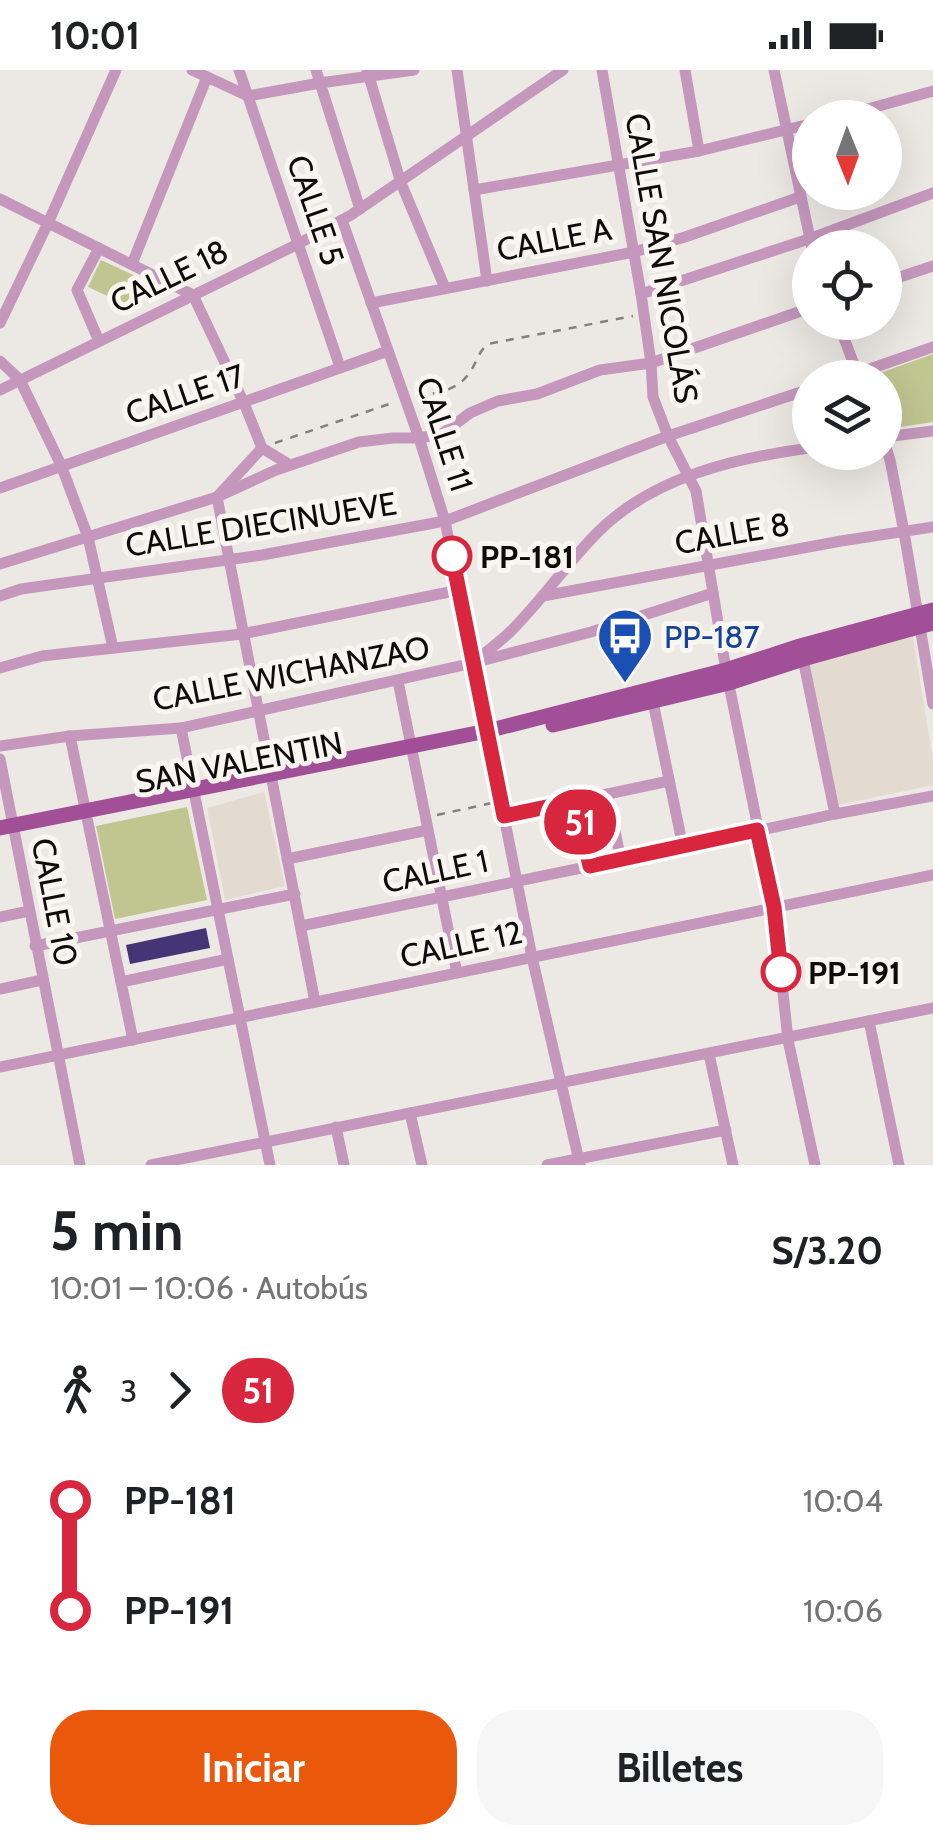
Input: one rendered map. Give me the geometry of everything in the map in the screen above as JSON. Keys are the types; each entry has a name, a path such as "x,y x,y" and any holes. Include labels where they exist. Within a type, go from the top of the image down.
{"main road":[{"path":"488,735 803,660 926,618"},
{"path":"488,735 652,702 800,646 926,618"},
{"name":"SAN VALENTIN","path":"6,832 488,735"}],"street":[{"path":"0,322 116,70"},
{"path":"192,70 248,96 318,76 414,70"},
{"name":"CALLE 5","path":"239,70 340,367"},
{"path":"457,70 487,280"},
{"name":"CALLE 18","path":"0,390 360,210 563,70"},
{"name":"CALLE SAN NICOLÁS","path":"602,70 641,294 653,397 696,491 774,907 788,1039 815,1165"},
{"path":"684,70 699,150"},
{"path":"774,70 792,159"},
{"path":"368,73 401,182 444,288"},
{"path":"318,76 360,210"},
{"path":"132,264 207,78"},
{"path":"900,100 933,91"},
{"path":"474,190 699,150 792,128"},
{"path":"843,230 933,193"},
{"path":"0,198 193,295 262,448 290,465"},
{"name":"CALLE A","path":"371,303 634,252 792,200"},
{"name":"CALLE 11","path":"342,220 445,521 532,957 580,1162"},
{"path":"99,248 77,290 99,341"},
{"path":"641,294 792,249"},
{"path":"902,276 933,266"},
{"path":"0,564 217,497 290,465 358,442 442,434 470,412 498,401 537,394 600,370 651,363 792,314"},
{"path":"898,360 933,347"},
{"name":"CALLE 17","path":"0,488 388,351"},
{"path":"0,361 20,380 61,466 88,537 112,648"},
{"name":"CALLE DIECINUEVE","path":"0,596 262,555 445,521 668,436 792,395"},
{"path":"902,437 933,431"},
{"path":"217,497 262,448"},
{"path":"474,663 511,631 599,530 631,506 688,475 792,450"},
{"path":"892,470 926,618 933,704"},
{"path":"217,497 315,1002"},
{"name":"CALLE 8","path":"542,596 933,527"},
{"path":"0,668 42,656 242,634 459,590"},
{"name":"CALLE WICHANZAO","path":"0,746 70,736 181,728 474,663 591,632 713,593"},
{"path":"803,660 835,814"},
{"path":"398,681 456,973"},
{"path":"652,702 683,848"},
{"path":"181,728 270,1165"},
{"path":"70,736 132,1040"},
{"name":"CALLE 10","path":"0,758 6,832 28,912 80,1165"},
{"path":"504,816 669,781"},
{"path":"607,794 621,860"},
{"name":"CALLE 1","path":"300,926 933,796"},
{"path":"575,801 590,866"},
{"path":"287,859 427,824"},
{"name":"CALLE 12","path":"0,1067 933,875"},
{"path":"35,946 294,894"},
{"path":"0,917 28,912"},
{"path":"120,982 228,959"},
{"path":"0,990 42,980"},
{"path":"151,1165 933,1008"},
{"path":"869,1021 899,1165"},
{"path":"709,1054 733,1165"},
{"path":"410,1113 422,1165"},
{"path":"336,1127 344,1165"},
{"path":"547,1165 580,1162 726,1130"}],"path":[{"path":"262,448 405,398 448,390 471,372 488,344 644,314"},
{"path":"427,824 501,801"}],"shaded area":[{"path":"912,632 933,760 933,785 839,805 808,665"},
{"path":"264,792 285,886 225,900 207,808"}],"green space":[{"path":"101,260 142,279 129,306 88,287"},
{"path":"933,354 933,422 902,427 902,365"},
{"path":"187,807 207,900 115,919 96,826"}],"building":[{"path":"206,928 210,948 130,964 126,945"}],"bus line":[{"name":"51","path":"452,556 504,816 575,801 590,866 757,830 774,907 781,972"}],"place":[{"name":"PP-181","path":"452,556"},
{"name":"PP-187","path":"625,685"},
{"name":"PP-191","path":"781,972"}]}
